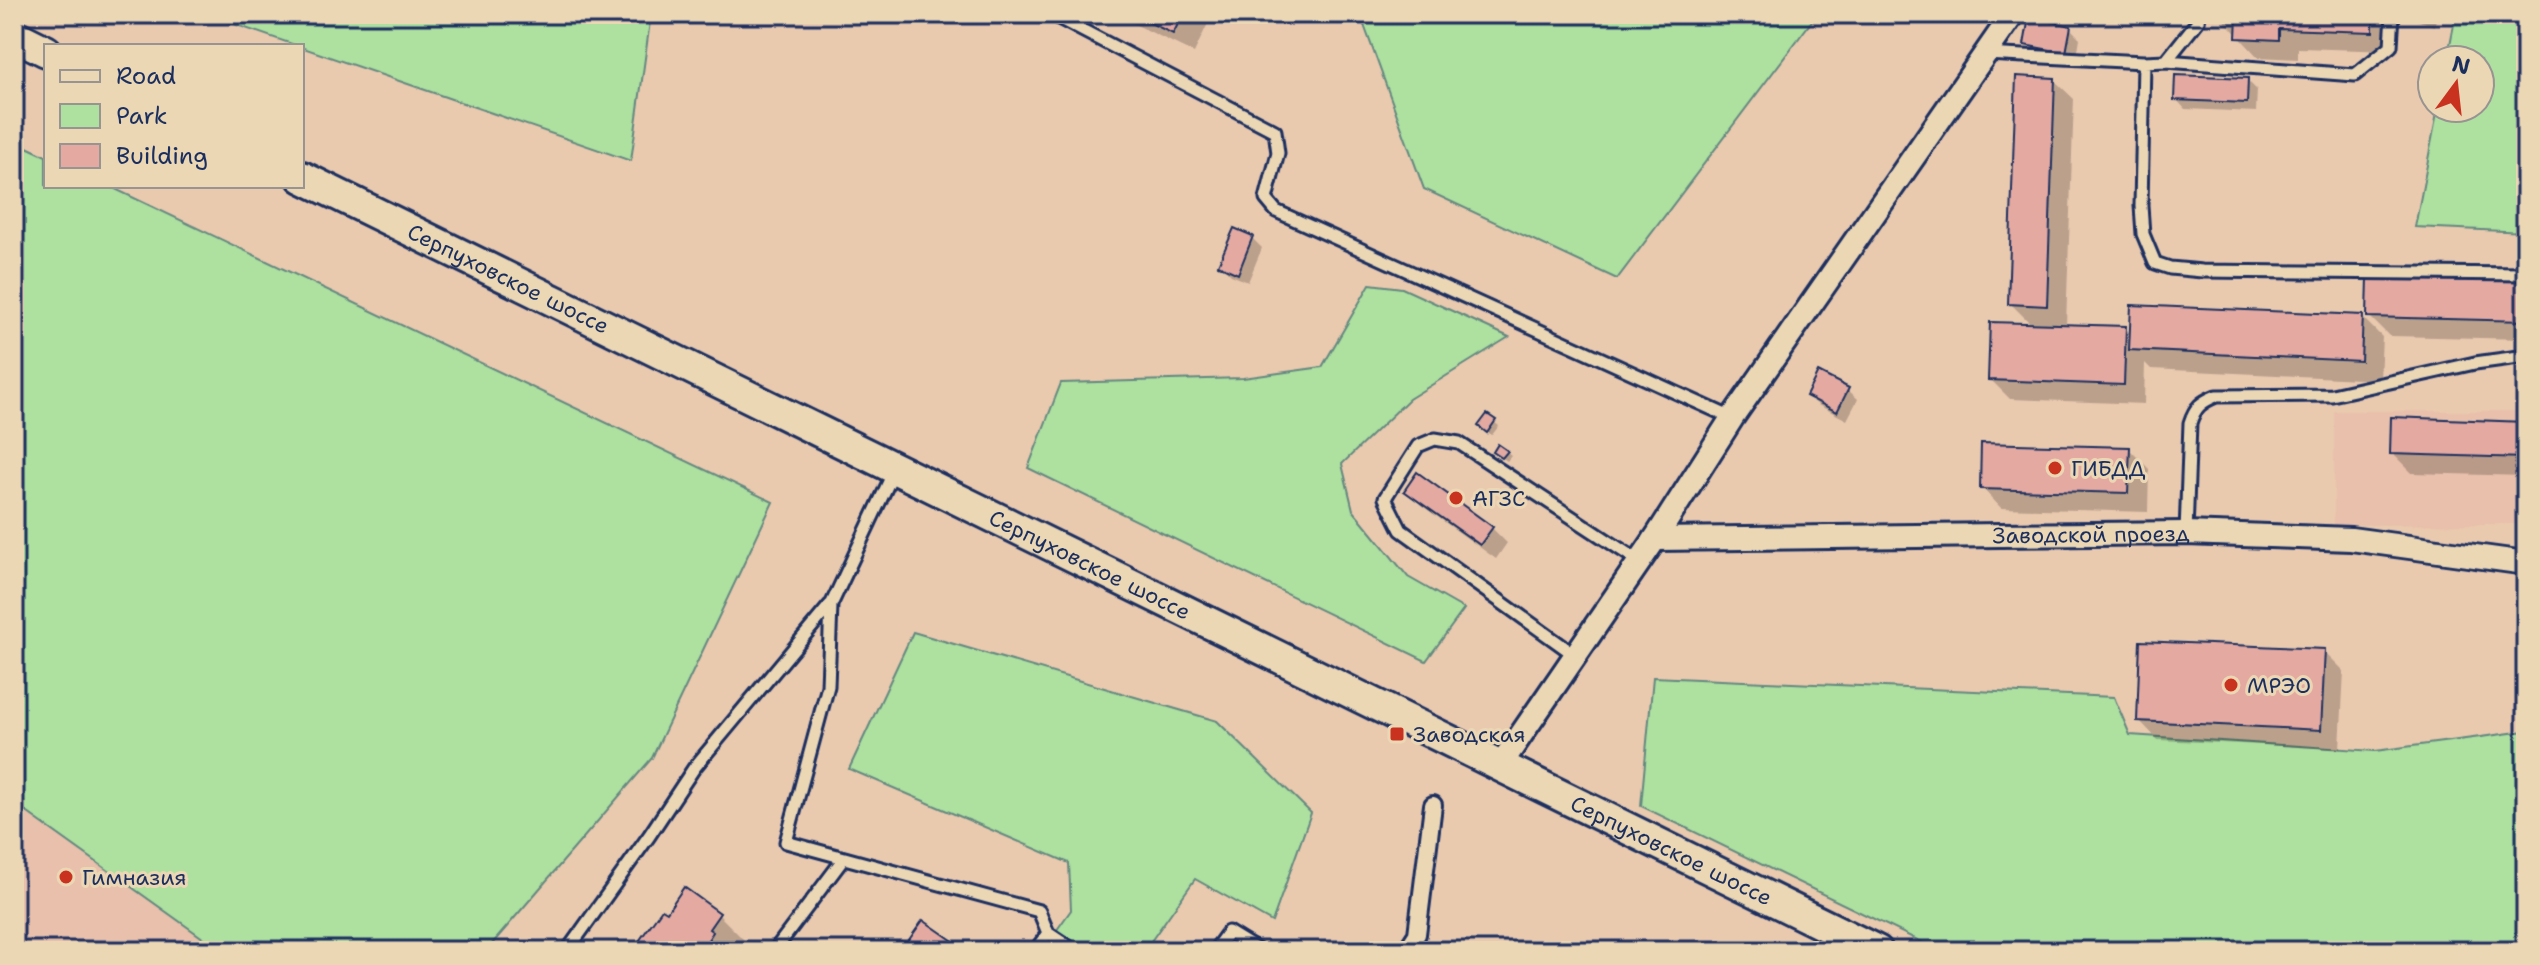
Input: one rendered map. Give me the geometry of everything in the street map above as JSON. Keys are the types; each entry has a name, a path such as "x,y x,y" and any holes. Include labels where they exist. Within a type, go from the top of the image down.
{"main road":[{"path":"14,35 44,50"},
{"name":"Серпуховское шоссе","path":"304,178 1877,951"}],"street":[{"path":"1499,767 1640,562 1732,418 2013,14"},
{"name":"Заводской проезд","path":"1655,539 2186,533 2351,539 2526,563"},
{"path":"1406,951 1417,934 1433,805"}],"lane":[{"path":"1051,14 1275,131 1278,153 1266,199 1276,211 1732,418"},
{"path":"2166,61 2198,21 2199,14"},
{"path":"1984,54 2166,61 2355,75 2391,46 2393,14"},
{"path":"2144,62 2141,206 2143,234 2155,263 2170,268 2202,271 2526,274"},
{"path":"2186,533 2190,423 2193,411 2202,401 2216,396 2332,395 2475,363 2526,356"},
{"path":"1575,655 1401,530 1385,498 1418,446 1435,439 1459,443 1640,562"},
{"path":"567,951 694,768 831,605 895,469"},
{"path":"831,605 828,686 786,842 1039,911 1048,933 1075,951"},
{"path":"774,951 844,858"},
{"path":"1214,951 1228,932 1259,951"},
{"path":"1035,951 1048,933"}],"shaded area":[{"path":"2334,411 2526,411 2526,524 2334,525"},
{"name":"Гимназия","path":"14,803 221,951 14,951"}],"green space":[{"path":"205,14 651,14 631,161 304,48 304,44 292,44"},
{"path":"1360,14 1817,14 1617,279 1424,189"},
{"path":"2456,14 2526,14 2526,232 2415,227 2435,124 2496,124 2496,44 2450,44"},
{"path":"14,141 44,155 44,188 113,188 773,502 652,758 486,951 221,951 14,803"},
{"path":"1370,284 1402,288 1509,337 1409,399 1342,464 1353,510 1408,577 1464,609 1426,661 1028,468 1061,383 1243,378 1322,367"},
{"path":"913,632 1217,721 1311,813 1272,922 1195,879 1144,951 1042,951 1071,910 1069,863 849,769"},
{"path":"1653,677 2114,697 2130,735 2375,751 2526,731 2526,951 1940,951 1641,806"}],"building":[{"path":"1132,14 1183,14 1173,34"},
{"path":"2217,14 2373,14 2373,32 2279,29 2279,40 2236,38 2237,16"},
{"path":"2029,17 2071,26 2066,53 2024,45"},
{"path":"2175,75 2248,78 2247,103 2174,100"},
{"path":"2016,76 2055,78 2047,306 2008,304"},
{"path":"1234,228 1253,236 1238,274 1218,265"},
{"path":"2368,276 2526,280 2526,321 2367,317"},
{"path":"2131,305 2363,315 2361,361 2129,350"},
{"path":"1990,322 2126,326 2124,385 1988,380"},
{"path":"1818,372 1849,388 1837,412 1806,396"},
{"path":"1487,414 1496,420 1487,433 1478,426"},
{"path":"2391,417 2526,422 2526,458 2390,454"},
{"name":"ГИБДД","path":"1981,443 2130,447 2128,493 1980,489"},
{"path":"1498,444 1508,451 1502,458 1493,452"},
{"path":"1417,472 1493,527 1480,545 1404,491"},
{"name":"МРЭО","path":"2140,641 2325,649 2321,730 2137,721"},
{"path":"684,887 720,913 709,929 713,932 701,951 636,951 640,946 637,944 662,909 667,912"},
{"path":"923,920 959,945 955,951 894,951 901,941 906,944"}],"place":[{"name":"ГИБДД","path":"2055,468"},
{"name":"АГЗС","path":"1456,498"},
{"name":"МРЭО","path":"2231,685"},
{"name":"Заводская","path":"1397,734"},
{"name":"Гимназия","path":"66,877"}]}
